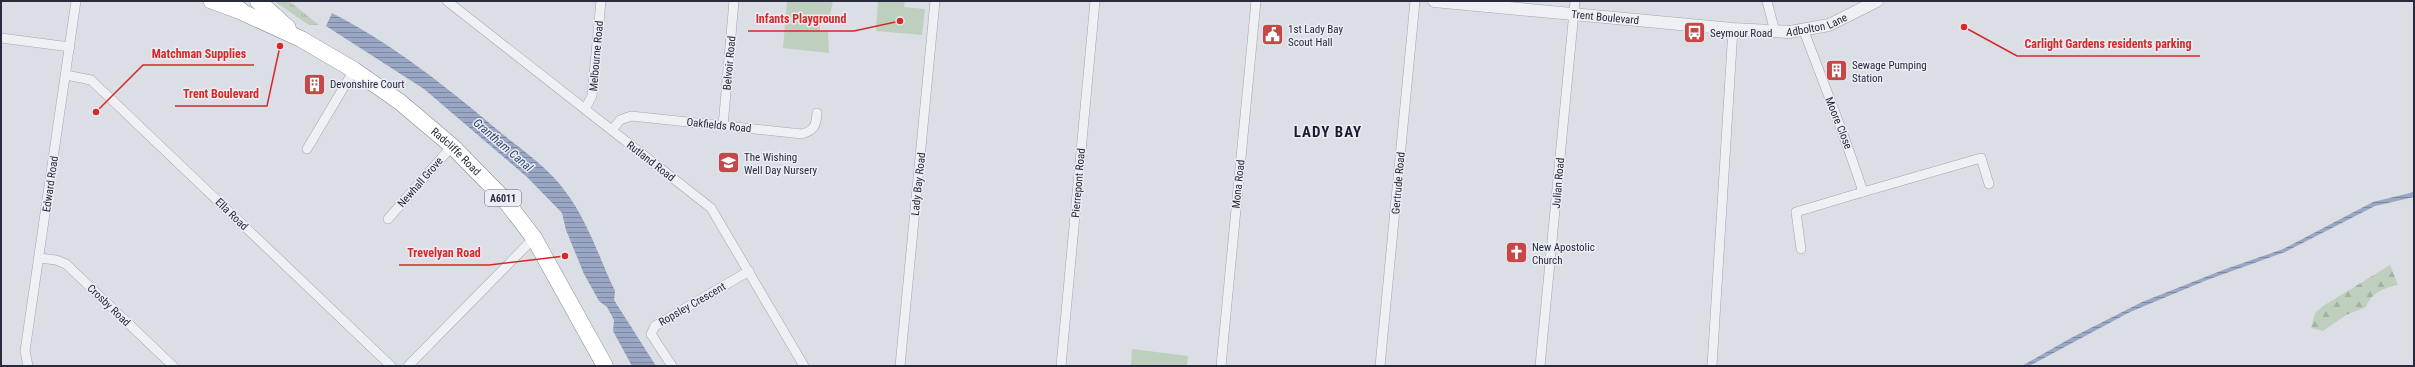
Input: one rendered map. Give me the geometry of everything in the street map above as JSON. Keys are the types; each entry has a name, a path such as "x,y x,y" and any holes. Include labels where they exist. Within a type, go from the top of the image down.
{"highway":[{"name":"Radcliffe Road","path":"229,1 244,13 301,39 354,70 400,102 452,146 504,199 534,238 606,366"},
{"name":"Radcliffe Road","path":"258,1 301,39"}],"main road":[{"name":"Radcliffe Road","path":"211,1 244,13"}],"street":[{"name":"Edward Road","path":"28,366 25,352 76,1"},
{"name":"Rutland Road","path":"447,1 711,208 804,366"},
{"name":"Melbourne Road","path":"585,108 592,96 601,1"},
{"name":"Belvoir Road","path":"723,126 734,1"},
{"name":"Lady Bay Road","path":"900,366 935,1"},
{"name":"Pierrepont Road","path":"1061,366 1095,1"},
{"name":"Mona Road","path":"1221,366 1256,1"},
{"name":"Gertrude Road","path":"1380,366 1415,1"},
{"name":"Trent Boulevard","path":"1434,1 1775,32"},
{"name":"Julian Road","path":"1540,366 1575,1"},
{"path":"1767,1 1775,32"},
{"name":"Adbolton Lane","path":"1775,32 1804,31 1829,25 1877,1"},
{"path":"1712,366 1733,29"},
{"name":"Moore Close","path":"1804,31 1836,118 1847,140 1863,192"},
{"path":"1,38 70,47"},
{"path":"307,149 354,70"},
{"name":"Ella Road","path":"66,75 91,80 391,366"},
{"name":"Oakfields Road","path":"612,130 620,120 631,116 802,134 811,131 816,126 817,113"},
{"name":"Newhall Grove","path":"388,219 452,146"},
{"path":"1801,249 1796,212 1981,158 1989,184"},
{"path":"408,366 534,238"},
{"name":"Crosby Road","path":"39,258 56,260 66,264 173,366"},
{"name":"Ropsley Crescent","path":"672,366 651,334 655,326 749,272"}],"green space":[{"path":"274,1 289,1 319,25 309,25"},
{"path":"787,1 833,1 828,24 820,24 820,31 828,31 829,53 783,48"},
{"path":"878,1 905,1 904,7 925,9 922,35 876,31"},
{"path":"2390,265 2398,285 2379,292 2371,298 2366,307 2346,315 2323,331 2311,328 2315,313 2323,306"},
{"path":"1132,349 1188,356 1187,366 1131,366"}],"water":[{"name":"Grantham Canal","path":"332,13 377,38 419,68 460,99 551,174 565,191 580,215 593,240 615,291 614,300 656,366 632,366 613,331 614,320 607,307 599,301 584,274 566,230 562,213 527,177 424,89 326,26"},
{"path":"2414,192 2414,197 2375,206 2285,252 2207,280 2130,312 2029,366 2022,366 2069,339 2142,302 2223,270 2283,249 2373,202"}],"place":[{"name":"Infants Playground","path":"900,21"},
{"name":"Carlight Gardens residents parking","path":"1964,27"},
{"name":"Seymour Road","path":"1695,33"},
{"name":"1st Lady Bay Scout Hall","path":"1272,35"},
{"name":"Trent Boulevard","path":"280,46"},
{"name":"Sewage Pumping Station","path":"1836,71"},
{"name":"Devonshire Court","path":"314,84"},
{"name":"Matchman Supplies","path":"96,112"},
{"name":"The Wishing Well Day Nursery","path":"728,163"},
{"name":"New Apostolic Church","path":"1517,253"},
{"name":"Trevelyan Road","path":"565,256"}],"district":[{"name":"LADY BAY","path":"1328,132"}]}
